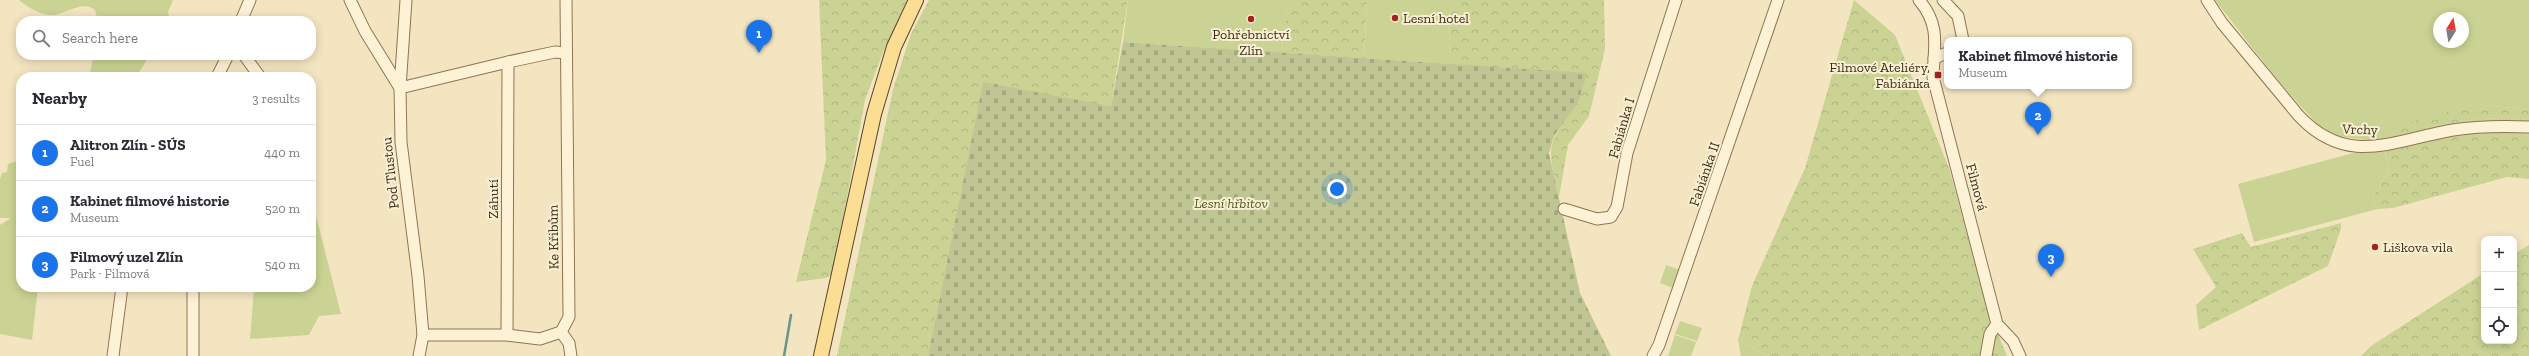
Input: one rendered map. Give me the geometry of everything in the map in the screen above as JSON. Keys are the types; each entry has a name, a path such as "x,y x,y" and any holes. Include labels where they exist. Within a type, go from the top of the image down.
{"main road":[{"path":"821,356 874,114 894,47 916,0"}],"street":[{"path":"244,16 250,0"},
{"path":"350,0 365,32 400,88"},
{"path":"400,88 406,0"},
{"name":"Ke Křibům","path":"561,332 569,317 566,0"},
{"name":"Fabiánka I","path":"1564,209 1597,219 1610,217 1617,207 1627,153 1676,0"},
{"name":"Fabiánka II","path":"1653,356 1660,345 1704,220 1778,0"},
{"name":"Filmová","path":"1919,0 1930,12 1937,44 1934,58 1933,77 1997,324 2013,341 2020,356"},
{"path":"1943,0 1958,16 1962,37"},
{"name":"Vrchy","path":"2207,0 2222,23 2299,116 2312,130 2338,144 2367,147 2454,130 2505,126 2529,127"},
{"path":"400,88 555,52 566,53"},
{"path":"1934,58 1944,54"},
{"path":"220,72 226,60"},
{"path":"248,60 256,72"},
{"name":"Záhutí","path":"508,62 508,335"},
{"name":"Pod Tlustou","path":"400,88 401,142 418,276 422,335 419,356"},
{"path":"113,356 121,292"},
{"path":"193,292 193,356"},
{"path":"1986,356 1990,334 1997,324"},
{"path":"422,335 508,335 540,339 561,332 569,343 571,356"}],"green space":[{"path":"19,0 173,0 168,12 169,16 97,16 95,10 85,6 59,14 49,15 35,11"},
{"path":"819,0 909,0 882,55 865,100 833,274 826,278 796,282 826,160"},
{"path":"929,0 1128,0 1111,106 983,83 928,356 837,356 893,89 911,34"},
{"path":"1128,0 1288,0 1282,53 1123,42"},
{"path":"1288,0 1367,0 1364,58 1282,53"},
{"path":"1367,0 1450,0 1449,64 1364,58"},
{"path":"1450,0 1604,0 1605,49 1589,116 1568,145 1559,197 1552,166 1552,147 1554,138 1559,129 1578,103 1449,64"},
{"path":"1854,0 1895,35 1949,168 1988,310 2007,356 1768,356 1738,340 1752,286 1805,168"},
{"path":"2215,0 2529,0 2529,110 2475,104 2400,134 2464,121 2513,118 2529,120 2529,135 2515,133 2385,151 2389,171 2373,196 2377,209 2254,242 2238,184 2361,151 2364,140 2326,134 2279,82"},
{"name":"Lesní hřbitov","path":"1123,42 1587,73 1578,103 1554,136 1549,153 1580,293 1611,356 928,356 983,82 1111,106"},
{"path":"93,60 147,60 139,72 90,72"},
{"path":"2475,104 2529,110 2529,120 2513,118 2480,119 2447,124 2399,135 2404,124"},
{"path":"2470,133 2515,133 2529,135 2529,179 2507,177 2393,208 2377,209 2373,196 2389,171 2385,150"},
{"path":"16,162 16,292 37,292 32,340 0,334 0,225 11,218 0,218 0,179 2,173 7,172 8,164"},
{"path":"316,216 341,314 319,316 309,335 250,339 254,292 316,292"},
{"path":"2341,223 2341,229 2328,266 2199,330 2196,305 2216,287 2193,249 2242,233 2251,247"},
{"path":"2529,245 2529,356 2361,356 2371,346 2481,275 2481,344 2517,344 2517,252"},
{"path":"1666,265 1680,270 1673,288 1660,283"},
{"path":"1680,321 1702,328 1697,341 1675,334"},
{"path":"1675,335 1696,342 1691,356 1668,356"},
{"path":"1738,340 1768,356 1741,356"}],"waterway":[{"path":"784,356 791,315"}],"place":[{"name":"Lesní hotel","path":"1395,18"},
{"name":"Pohřebnictví Zlín","path":"1251,19"},
{"name":"Alitron Zlín - SÚS","path":"759,53"},
{"name":"Filmové Ateliéry, Fabiánka","path":"1938,75"},
{"name":"Kabinet filmové historie","path":"2038,135"},
{"name":"Liškova vila","path":"2375,247"},
{"name":"Filmový uzel Zlín","path":"2051,277"}]}
